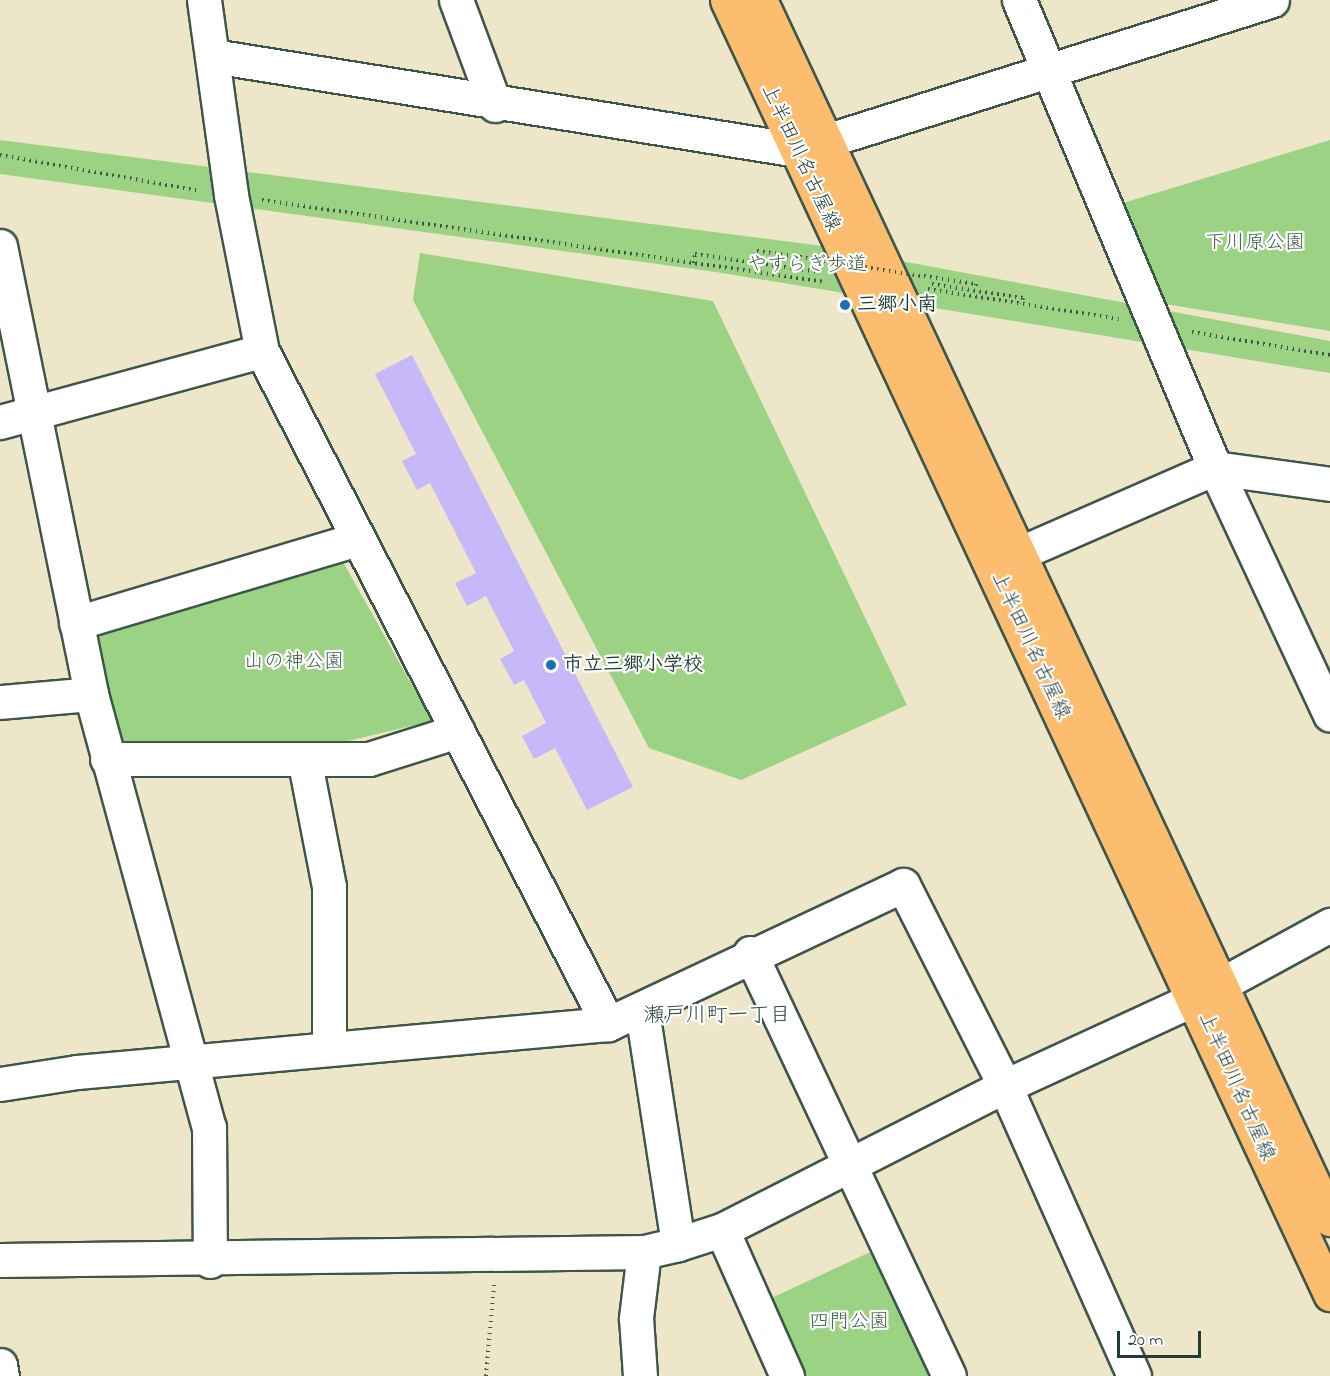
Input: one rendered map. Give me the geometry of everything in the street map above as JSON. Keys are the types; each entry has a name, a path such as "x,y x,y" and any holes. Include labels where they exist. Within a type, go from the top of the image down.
{"main road":[{"name":"上半田川名古屋線","path":"727,0 892,282 1018,554 1207,993 1330,1294"},
{"name":"上半田川名古屋線","path":"760,0 811,146"},
{"name":"上半田川名古屋線","path":"892,282 1207,993 1330,1219"}],"street":[{"path":"204,0 231,195 262,351 608,1024"},
{"path":"456,0 495,105"},
{"path":"1019,0 1050,69 1215,468 1330,715"},
{"path":"213,56 495,105 811,146 1260,2"},
{"path":"0,246 91,694 107,759 193,1060 209,1127 210,1262"},
{"path":"0,422 262,351"},
{"path":"1018,554 1215,468 1330,484"},
{"path":"76,623 358,539"},
{"path":"0,702 91,694"},
{"path":"107,759 305,763 369,759 458,731"},
{"path":"305,763 329,887 329,1049"},
{"path":"0,1084 193,1060 608,1024 642,1011 750,953 903,885 1005,1086 1134,1376"},
{"path":"0,1260 210,1262 644,1252 678,1244 722,1230 852,1161 1005,1086 1207,993 1330,925"},
{"path":"750,953 852,1161 949,1376"},
{"path":"642,1011 678,1244"},
{"path":"722,1230 787,1376"},
{"path":"640,1376 636,1318 644,1252"}],"path":[{"path":"0,155 231,195 694,263 892,282 976,284 975,290"},
{"path":"755,261 757,251 794,256 892,282 1330,355"},
{"path":"694,263 695,254 820,272"},
{"path":"932,284 1023,298 1022,304"},
{"path":"486,1376 495,1254"}],"green space":[{"name":"やすらぎ歩道","path":"0,140 815,245 1330,341 1330,373 716,272 0,174"},
{"name":"下川原公園","path":"1330,140 1330,331 1165,304 1123,203"},
{"path":"420,253 713,301 907,705 741,780 649,748 413,300"},
{"name":"山の神公園","path":"338,553 432,721 302,752 120,745 95,633"},
{"name":"四門公園","path":"877,1249 936,1376 796,1376 765,1301"}],"building":[{"path":"412,355 633,787 587,810 555,748 534,759 522,736 546,723 524,680 514,685 500,659 514,651 486,596 467,606 455,583 476,573 430,483 417,490 402,461 416,454 375,374"}],"place":[{"name":"三郷小南","path":"845,305"},
{"name":"市立三郷小学校","path":"551,665"}],"district":[{"name":"瀬戸川町一丁目","path":"717,1016"}]}
